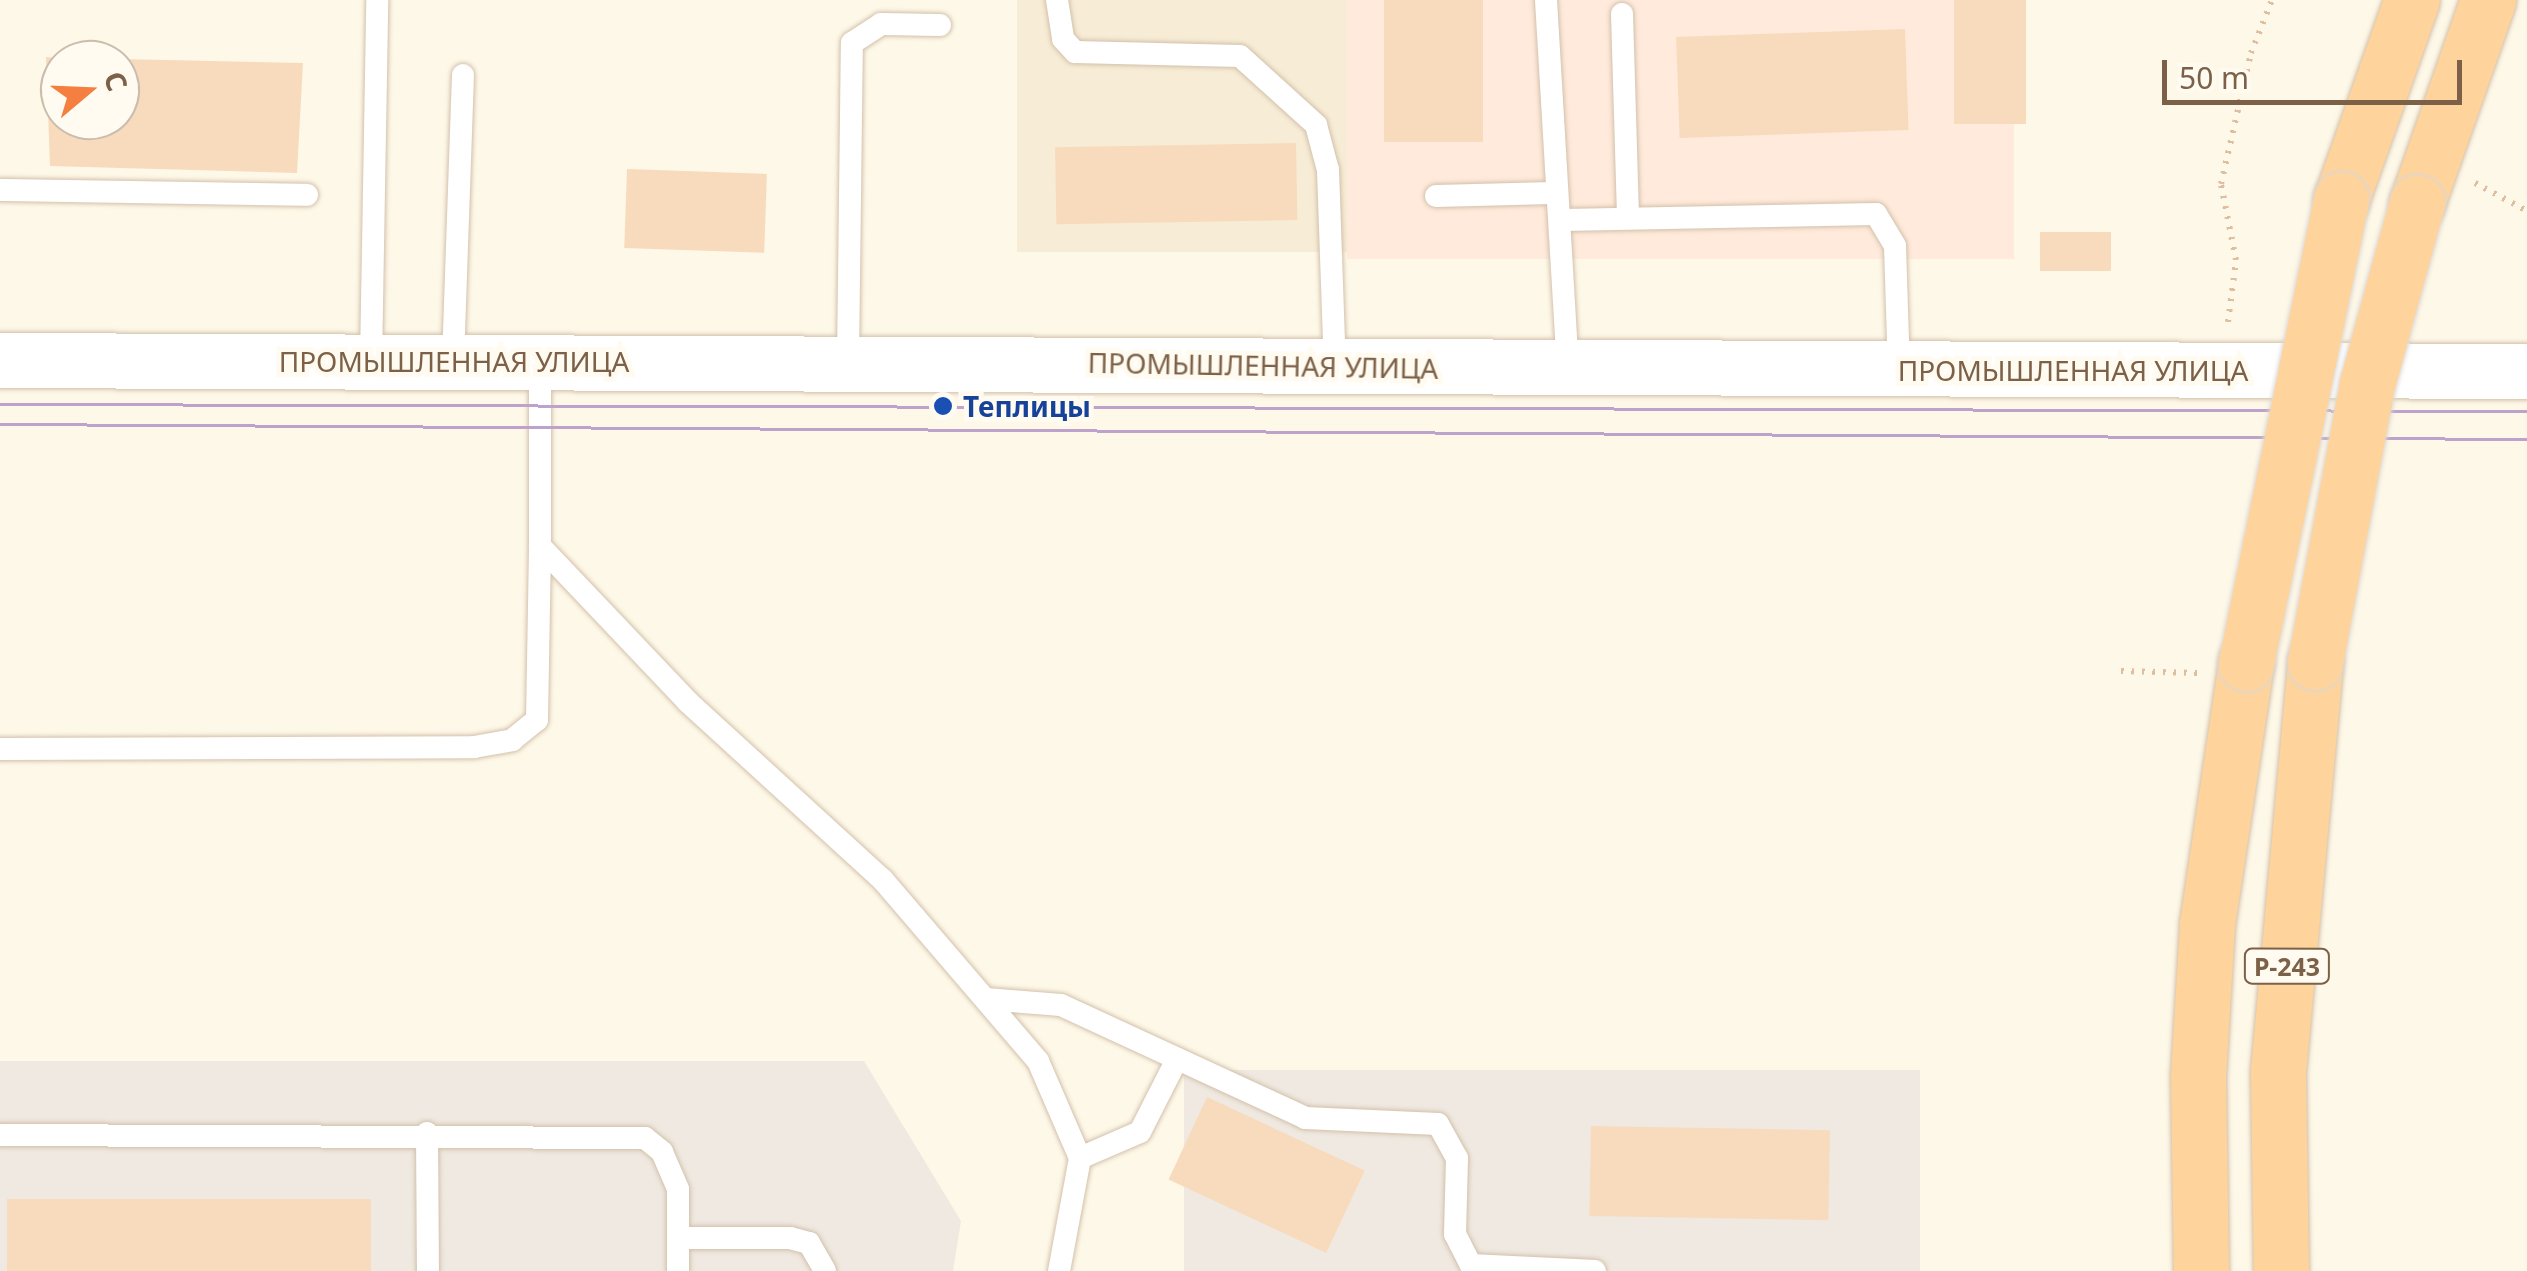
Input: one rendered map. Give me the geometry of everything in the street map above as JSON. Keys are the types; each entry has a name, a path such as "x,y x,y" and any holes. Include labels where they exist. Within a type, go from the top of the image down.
{"highway":[{"name":"Р-243","path":"2200,1271 2198,1076 2207,924 2231,668 2341,200 2412,0"},
{"name":"Р-243","path":"2281,1271 2278,1071 2315,662 2367,384 2417,202 2488,0"}],"street":[{"name":"ПРОМЫШЛЕННАЯ УЛИЦА","path":"0,360 848,360 1568,369 2527,370"}],"lane":[{"path":"371,361 377,0"},
{"path":"1058,0 1063,39 1074,52 1240,56 1316,125 1328,170 1335,366"},
{"path":"1546,0 1552,192 1563,220 1568,369"},
{"path":"1622,14 1628,218"},
{"path":"848,360 852,42 882,24 940,25"},
{"path":"453,362 463,74"},
{"path":"0,190 307,195"},
{"path":"1436,196 1552,192"},
{"path":"1563,220 1876,214 1895,246 1899,370"},
{"path":"0,749 474,748 512,740 537,720 540,363"},
{"path":"540,546 688,702 882,879 1038,1060 1073,1125 1080,1158 1059,1271"},
{"path":"986,999 1061,1005 1305,1118 1438,1124 1457,1158 1455,1234 1471,1265 1596,1271"},
{"path":"1080,1158 1140,1132 1177,1059"},
{"path":"427,1134 428,1271"},
{"path":"0,1135 645,1138 662,1152 678,1190 678,1271"},
{"path":"678,1238 790,1238 808,1242 825,1271"}],"path":[{"path":"2243,370 2225,312 2236,260 2221,184 2251,53 2272,0"},
{"path":"2475,183 2527,211"},
{"path":"2121,670 2231,668"}],"shaded area":[{"path":"1017,0 1347,0 1347,252 1017,252"},
{"path":"1347,0 2014,0 2014,259 1347,259"},
{"path":"0,1061 864,1061 961,1221 953,1271 0,1271"},
{"path":"1184,1070 1920,1070 1920,1271 1184,1271"}],"building":[{"path":"1384,0 1483,0 1483,142 1384,142"},
{"path":"1954,0 2026,0 2026,124 1954,124"},
{"path":"1905,29 1909,130 1680,138 1676,37"},
{"path":"140,59 303,63 297,173 50,166 49,140 140,140"},
{"path":"1296,143 1297,220 1056,224 1055,147"},
{"path":"627,169 767,174 764,253 624,248"},
{"path":"2040,232 2111,232 2111,271 2040,271"},
{"path":"1207,1097 1365,1171 1326,1253 1169,1179"},
{"path":"1591,1126 1830,1130 1828,1220 1589,1216"},
{"path":"7,1199 371,1199 371,1271 7,1271"}],"tram line":[{"path":"0,404 2527,411"},
{"path":"0,424 2527,439"}],"place":[{"name":"Теплицы","path":"943,406"}]}
